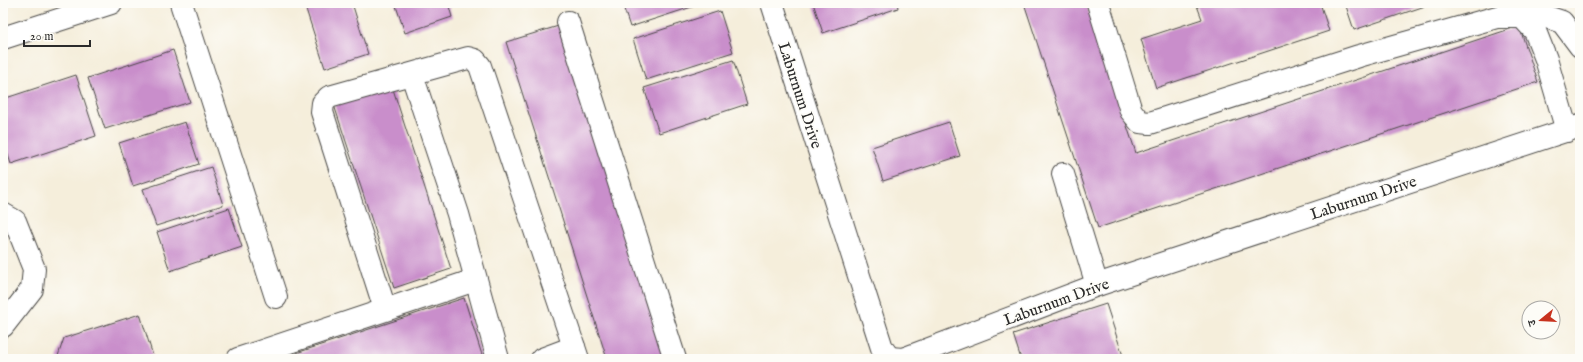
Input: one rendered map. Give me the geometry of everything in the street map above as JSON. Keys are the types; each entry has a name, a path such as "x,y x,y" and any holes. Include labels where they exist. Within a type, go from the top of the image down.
{"street":[{"path":"3,38 111,3"},
{"path":"181,3 276,297"},
{"name":"Laburnum Drive","path":"772,3 882,348 890,358 903,359 1097,285 1574,128"},
{"path":"1098,3 1131,111 1140,122 1150,123 1498,10 1523,18 1547,17 1562,22 1580,46"},
{"path":"1523,18 1534,31 1574,128"},
{"path":"568,22 675,359"},
{"path":"385,309 322,112 323,103 329,97 412,75 468,58 475,60 480,66 576,353 542,359"},
{"path":"412,75 458,214 498,359"},
{"path":"1063,174 1097,285"},
{"path":"3,214 15,221 34,269 32,289 3,326"},
{"path":"238,359 475,280"}],"building":[{"path":"304,3 352,3 368,54 325,68"},
{"path":"395,3 448,3 452,17 405,33"},
{"path":"622,3 704,3 630,27"},
{"path":"813,3 897,3 898,8 823,33"},
{"path":"1024,3 1086,3 1136,153 1519,26 1538,82 1098,228"},
{"path":"1196,3 1320,3 1329,31 1156,88 1141,39 1202,19"},
{"path":"1345,3 1434,3 1354,30"},
{"path":"720,11 733,52 646,80 633,39"},
{"path":"565,24 672,359 607,359 506,42"},
{"path":"173,50 190,102 105,129 88,78"},
{"path":"733,60 747,104 659,133 644,88"},
{"path":"76,75 96,136 11,164 3,139 3,99"},
{"path":"392,86 451,269 394,288 334,105"},
{"path":"185,122 199,164 133,186 119,143"},
{"path":"949,122 960,156 883,181 872,147"},
{"path":"211,167 223,205 156,226 143,189"},
{"path":"229,208 242,247 170,271 157,232"},
{"path":"464,298 483,358 278,359"},
{"path":"1106,304 1124,359 1021,359 1013,334"},
{"path":"140,314 154,359 124,359 123,357 117,359 57,359 64,338"}]}
